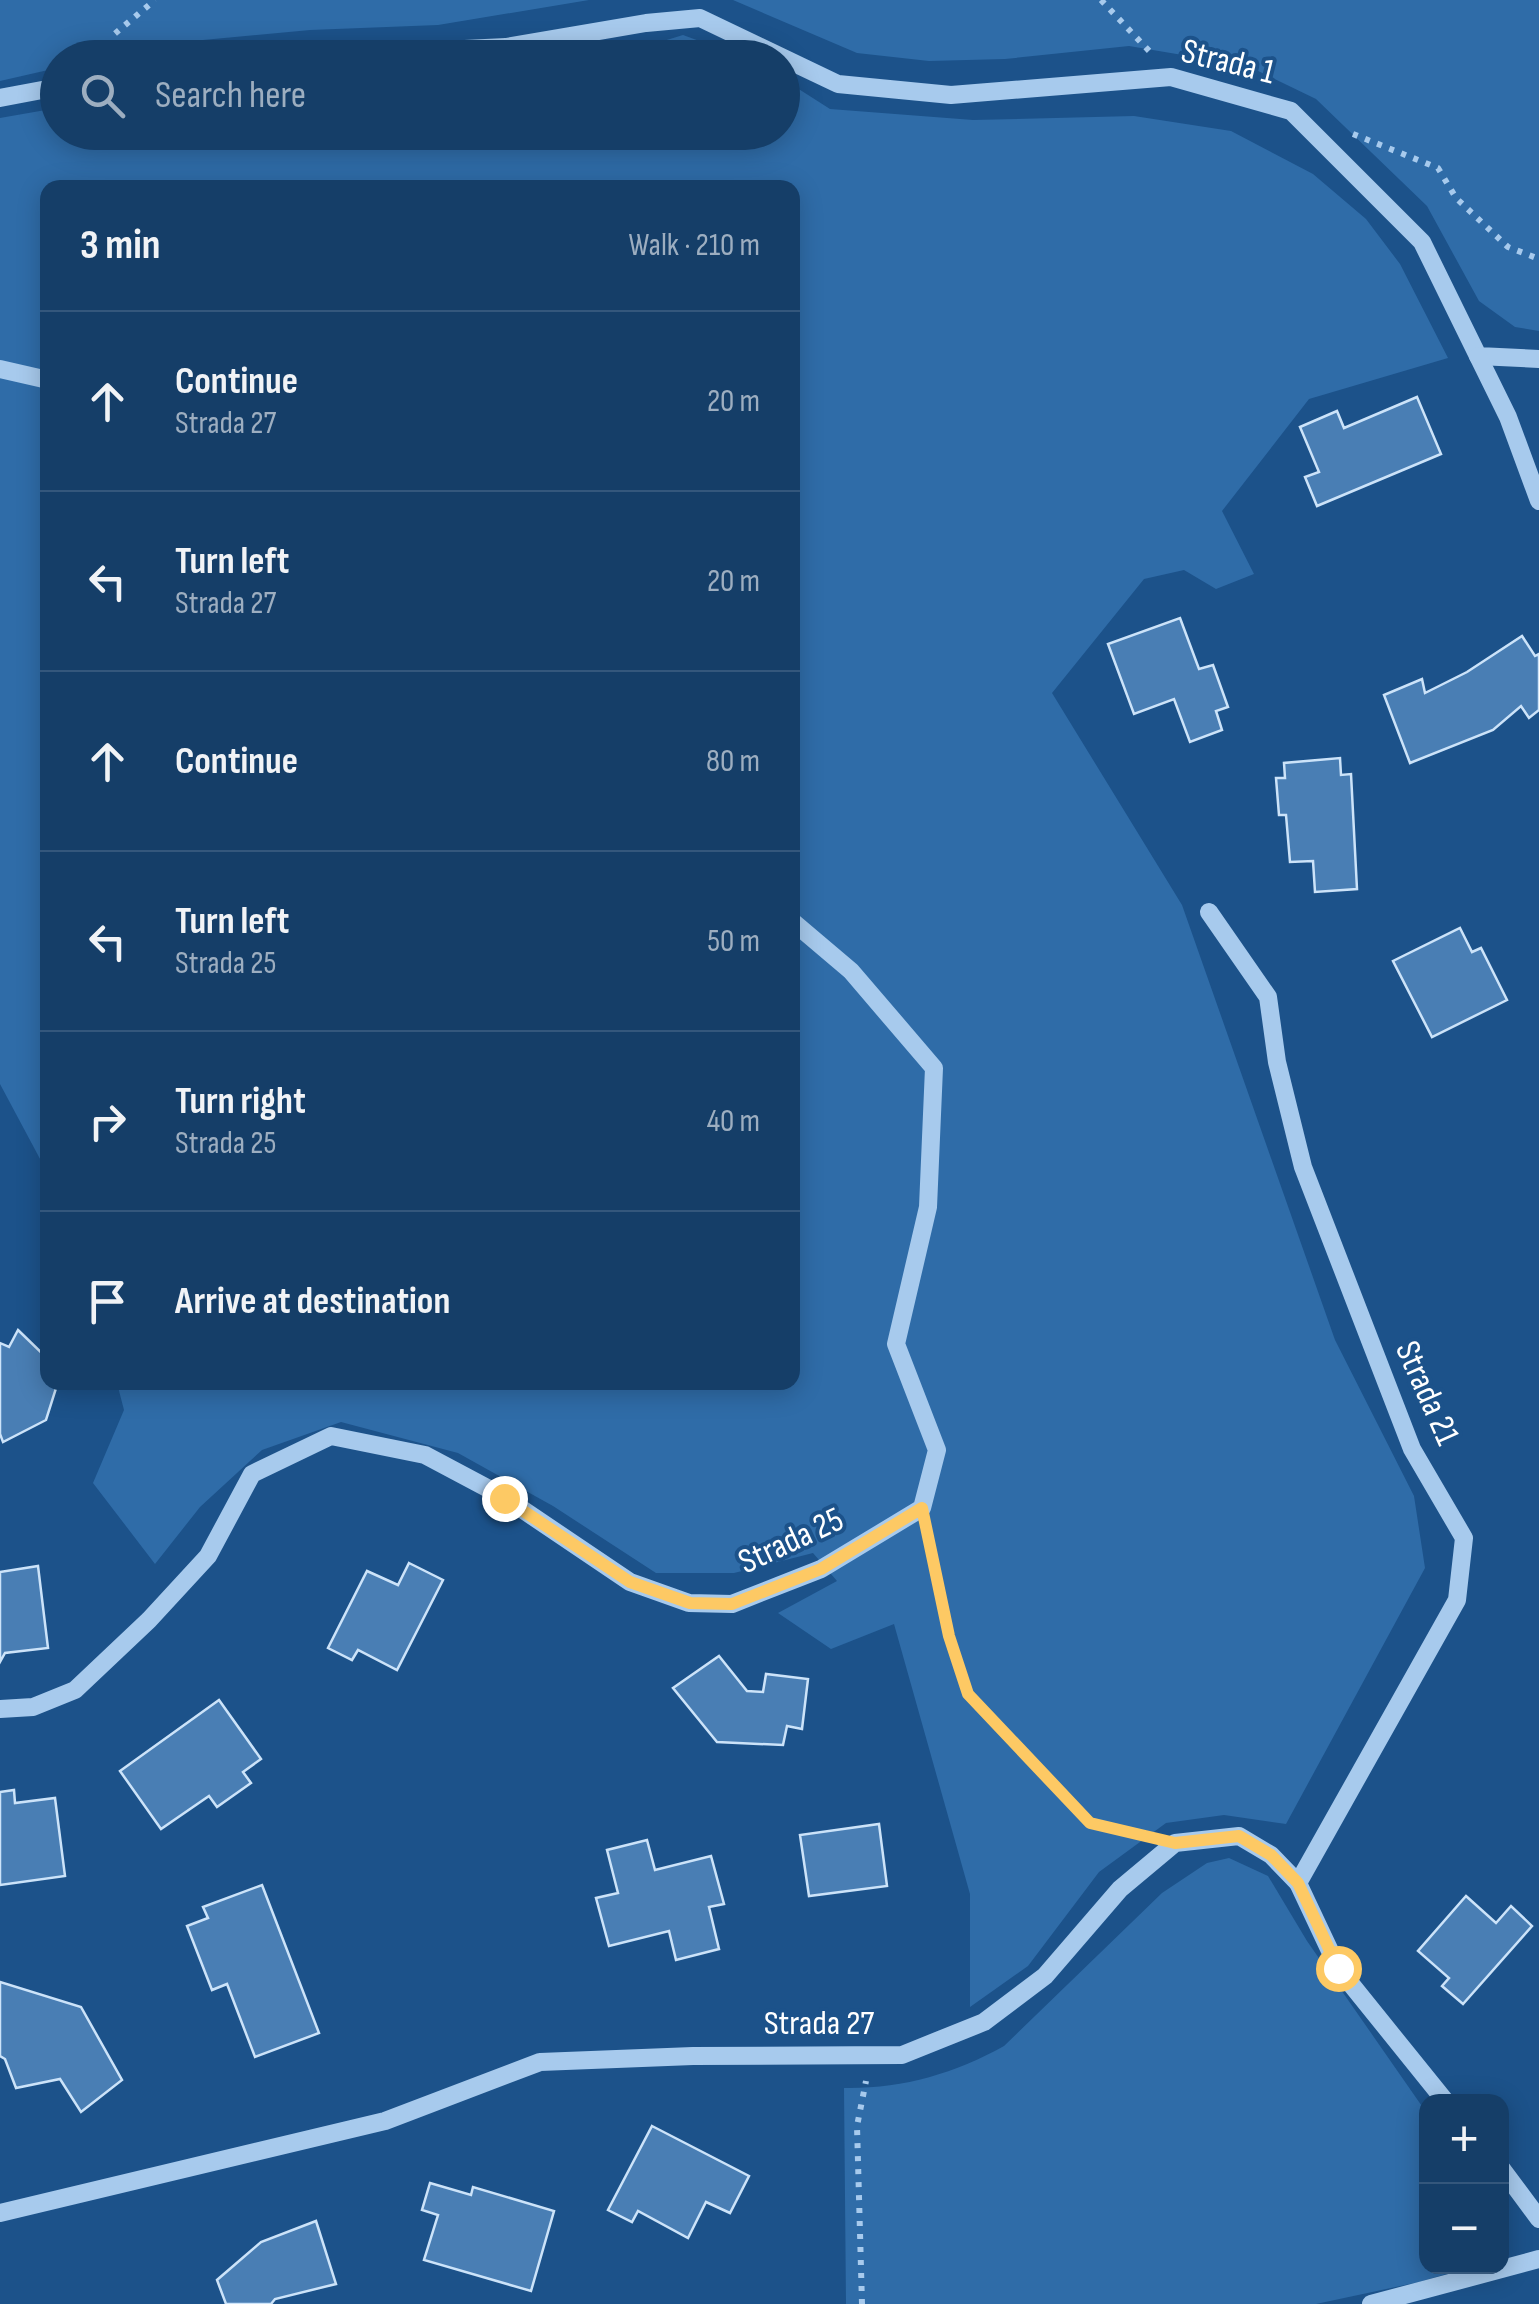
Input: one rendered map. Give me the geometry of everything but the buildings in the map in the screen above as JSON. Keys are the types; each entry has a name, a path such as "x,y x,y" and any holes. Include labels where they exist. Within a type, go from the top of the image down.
{"street":[{"name":"Strada 1","path":"545,40 646,22 700,18 746,40"},
{"name":"Strada 1","path":"800,66 838,84 950,95 1171,77 1291,111 1422,242 1508,417 1539,502"},
{"path":"0,98 40,91"},
{"path":"1478,356 1539,359"},
{"path":"0,369 40,378"},
{"name":"Strada 21","path":"1209,912 1268,997 1277,1062 1310,1185 1412,1449 1464,1538 1458,1600 1298,1883"},
{"path":"800,928 851,971 934,1068 928,1206 896,1344 937,1450 922,1508"},
{"name":"Strada 25","path":"0,1709 33,1707 75,1690 149,1620 208,1556 252,1474 331,1436 425,1455 504,1498 630,1582 690,1603 732,1604 821,1569 922,1508"},
{"path":"1175,1843 1239,1836 1271,1855 1298,1883 1338,1968 1440,2094"},
{"name":"Strada 27","path":"0,2214 385,2120 540,2062 693,2056 902,2055 984,2022 1045,1976 1120,1890 1175,1843"},
{"path":"1509,2179 1539,2219"},
{"path":"1372,2304 1539,2258"}],"path":[{"path":"112,40 155,0"},
{"path":"1101,0 1171,77"},
{"path":"922,1508 949,1636 968,1694 1090,1823 1175,1843"},
{"path":"862,2304 857,2126 874,2056"}],"shaded area":[{"path":"0,0 589,0 438,25 310,30 203,40 40,40 40,72 0,81"},
{"path":"733,0 1539,0 1539,331 1515,327 1479,301 1427,206 1316,99 1248,66 1129,46 1005,59 929,61 857,53"},
{"path":"683,35 697,40 667,40"},
{"path":"800,90 830,109 973,120 1134,116 1231,131 1313,174 1366,219 1400,264 1448,358 1309,399 1222,511 1254,574 1216,589 1184,570 1144,579 1052,693 1182,905 1335,1340 1414,1496 1425,1568 1286,1824 1224,1815 1166,1823 1099,1872 1028,1966 970,2007 970,1894 894,1624 831,1649 778,1613 837,1581 813,1553 734,1573 656,1573 553,1506 458,1453 341,1422 262,1450 200,1507 155,1564 93,1483 124,1410 119,1390 800,1390 800,180 40,180 40,1159 0,1084 0,118 40,111 40,150 800,150"},
{"path":"1229,1858 1268,1876 1307,1941 1419,2102 1419,2274 1446,2274 1316,2304 846,2304 844,2088 886,2086 927,2078 1004,2046 1162,1893 1207,1863"}],"route":[{"path":"504,1498 630,1582 690,1603 732,1604 821,1569 922,1508 949,1636 968,1694 1090,1823 1175,1843 1239,1836 1271,1855 1298,1883 1338,1968"}]}
